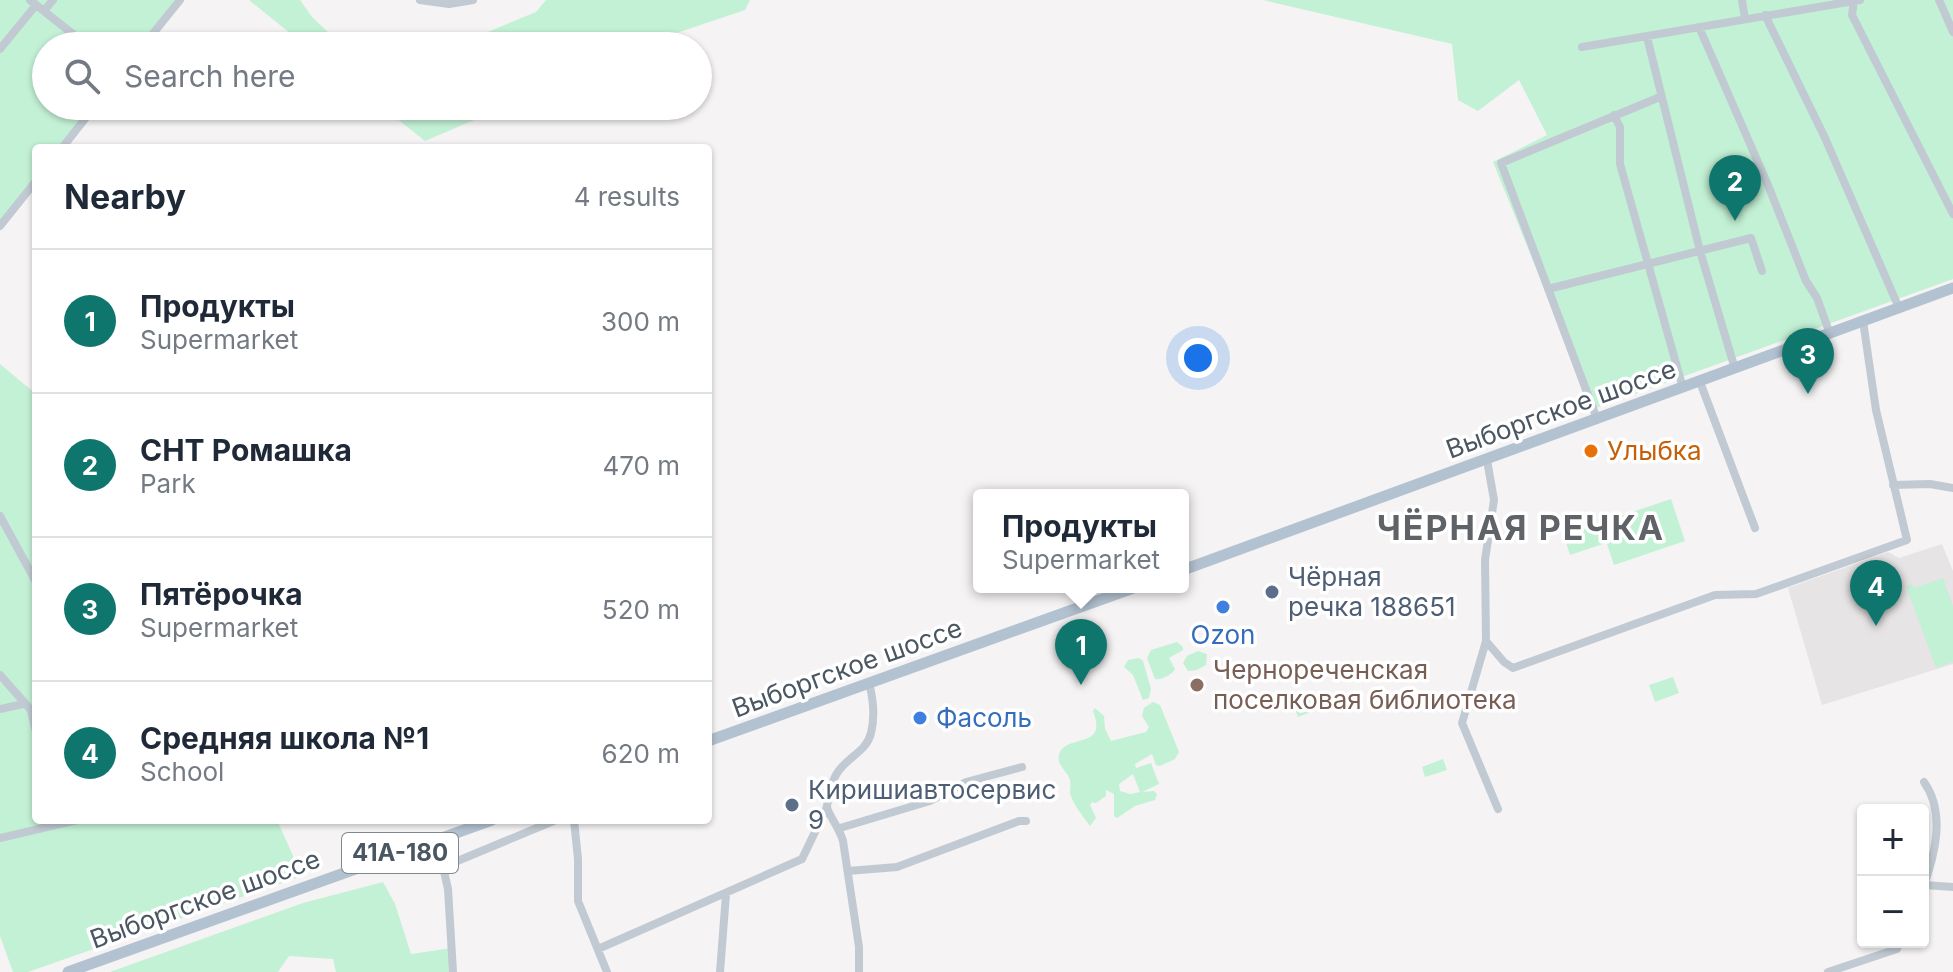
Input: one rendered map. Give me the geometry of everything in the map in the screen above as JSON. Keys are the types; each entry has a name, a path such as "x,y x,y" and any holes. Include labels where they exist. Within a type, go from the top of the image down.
{"main road":[{"name":"Выборгское шоссе","path":"1189,568 1953,288"},
{"name":"Выборгское шоссе","path":"712,740 1119,593"},
{"name":"Выборгское шоссе","path":"68,972 481,824"}],"street":[{"path":"0,49 37,5 53,0"},
{"path":"154,32 180,0"},
{"path":"420,0 437,4 473,0"},
{"path":"1742,0 1745,19"},
{"path":"1854,0 1852,15 1953,214"},
{"path":"1582,47 1860,0"},
{"path":"1939,0 1953,32"},
{"path":"37,5 71,32"},
{"path":"1765,15 1825,138 1899,308"},
{"path":"1699,27 1830,334"},
{"path":"1647,37 1700,251 1735,369"},
{"path":"1597,419 1501,163 1660,97"},
{"path":"1614,115 1620,127 1620,164 1683,388"},
{"path":"65,144 84,120"},
{"path":"0,226 32,186"},
{"path":"1548,289 1751,238 1762,271"},
{"path":"1486,641 1513,668 1715,595 1756,594 1907,540 1876,410 1863,321"},
{"path":"1700,382 1755,528"},
{"path":"1487,460 1494,500 1485,560 1486,641 1462,723 1498,809"},
{"path":"1893,485 1930,484 1953,488"},
{"path":"0,516 32,575"},
{"path":"0,675 32,711"},
{"path":"598,949 802,859 827,807 830,784 840,766 861,750 871,735 873,699 869,683"},
{"path":"0,709 23,704"},
{"path":"840,828 930,801 966,782 1022,767"},
{"path":"1924,782 1929,788 1937,826 1936,852 1928,876"},
{"path":"827,807 840,828 859,947 859,972"},
{"path":"848,871 897,867 952,844 1026,821"},
{"path":"0,838 51,824"},
{"path":"453,972 448,889 443,867 546,824"},
{"path":"574,824 578,901 607,972"},
{"path":"1929,886 1953,887"},
{"path":"720,972 726,894"},
{"path":"1828,972 1897,948"}],"shaded area":[{"path":"1942,544 1953,571 1953,664 1822,705 1788,588 1888,552 1899,558"}],"green space":[{"path":"0,0 180,0 154,32 32,32 32,120 84,120 65,144 32,144 32,186 0,226"},
{"path":"249,0 300,0 328,32 289,32"},
{"path":"546,0 750,0 745,10 680,32 488,32 536,12"},
{"path":"1263,0 1953,0 1953,279 1593,409 1493,162 1547,135 1519,80 1478,111 1458,100 1452,44"},
{"path":"399,120 474,120 425,141"},
{"path":"0,364 32,391 32,824 279,824 302,876 28,972 13,972 0,936"},
{"path":"1671,499 1685,541 1614,565 1600,523"},
{"path":"1597,525 1603,544 1570,555 1564,536"},
{"path":"1943,578 1953,606 1953,662 1936,668 1906,586 1912,584 1914,588"},
{"path":"1177,642 1183,650 1169,658 1175,669 1166,677 1155,679 1147,658 1151,650"},
{"path":"1198,651 1207,654 1206,665 1188,671 1183,663 1187,656"},
{"path":"1139,658 1143,661 1151,689 1149,698 1143,700 1133,675 1124,667 1128,660"},
{"path":"1673,677 1679,693 1655,702 1649,685"},
{"path":"1312,691 1318,709 1298,717 1291,699"},
{"path":"1153,702 1160,705 1179,752 1175,759 1160,766 1156,765 1152,754 1135,764 1136,768 1151,763 1159,784 1142,792 1154,791 1157,794 1155,800 1135,806 1117,818 1114,816 1114,794 1106,790 1106,796 1090,805 1096,818 1090,826 1071,797 1070,780 1060,764 1060,752 1071,743 1092,736 1096,723 1095,708 1104,716 1105,729 1111,741 1146,732 1149,727 1142,716 1144,708","holes":["1133,774 1140,792 1130,794 1120,791 1119,784"]},
{"path":"1443,759 1447,770 1425,777 1422,767"},
{"path":"383,882 395,904 411,954 452,948 453,972 336,972 333,959 289,956 278,972 110,972 303,903"}],"place":[{"name":"СНТ Ромашка","path":"1735,221"},
{"name":"Пятёрочка","path":"1808,394"},
{"name":"Улыбка","path":"1591,451"},
{"name":"Чёрная речка 188651","path":"1272,592"},
{"name":"Ozon","path":"1223,607"},
{"name":"Средняя школа №1","path":"1876,626"},
{"name":"Продукты","path":"1081,685"},
{"name":"Чернореченская поселковая библиотека","path":"1197,685"},
{"name":"Фасоль","path":"920,718"},
{"name":"Киришиавтосервис 9","path":"792,805"}],"district":[{"name":"ЧЁРНАЯ РЕЧКА","path":"1521,528"}]}
